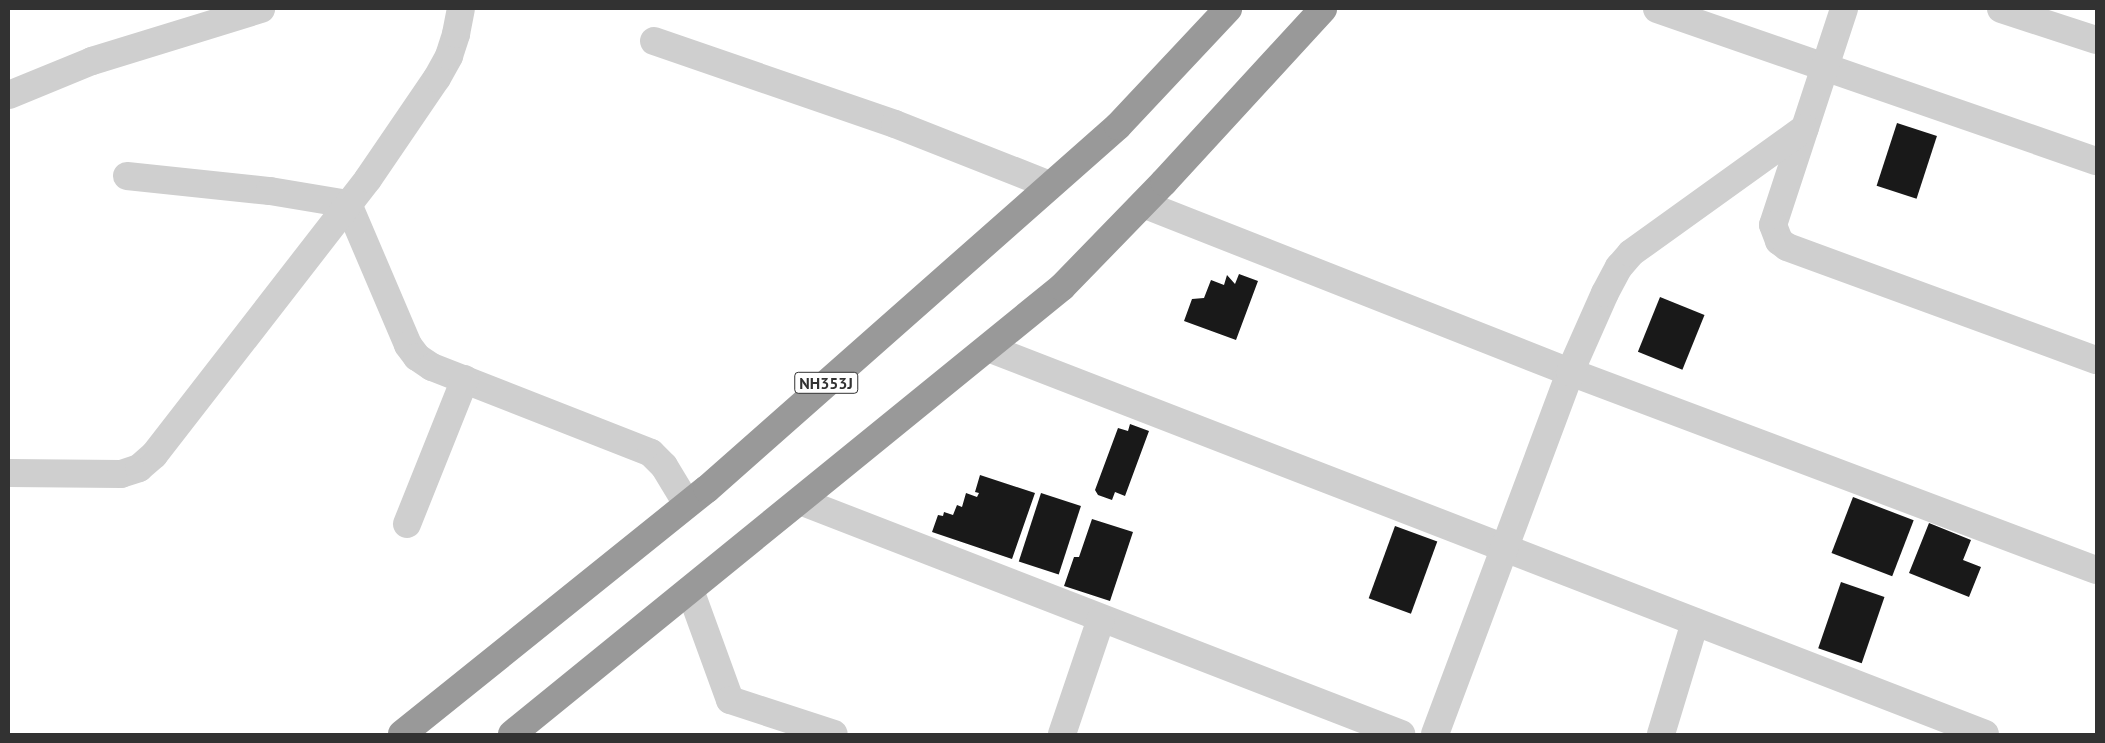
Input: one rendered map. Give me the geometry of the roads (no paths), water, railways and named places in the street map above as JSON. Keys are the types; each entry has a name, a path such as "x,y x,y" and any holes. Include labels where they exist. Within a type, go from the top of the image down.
{"highway":[{"name":"NH353J","path":"402,734 687,504 1118,126 1228,9"},
{"path":"512,734 800,502 1062,287 1143,204 1323,9"}],"street":[{"path":"9,95 92,61 261,9"},
{"path":"9,473 121,474 139,468 154,455 348,204 437,78 449,56 461,9"},
{"path":"1657,9 2096,162"},
{"path":"1844,9 1773,225 1779,241 1787,247 2096,360"},
{"path":"2002,9 2096,40"},
{"path":"654,41 895,124 1050,185"},
{"path":"1434,734 1570,372 1605,293 1619,267 1632,253 1805,128"},
{"path":"127,176 270,191 348,204"},
{"path":"348,204 408,345 417,357 432,367 651,452 664,466 687,504"},
{"path":"1143,204 1570,372 2096,570"},
{"path":"988,348 1985,734"},
{"path":"407,524 465,379"},
{"path":"800,502 1101,620 1401,734"},
{"path":"690,590 730,700 834,734"},
{"path":"1062,734 1101,620"},
{"path":"1661,734 1695,622"}]}
